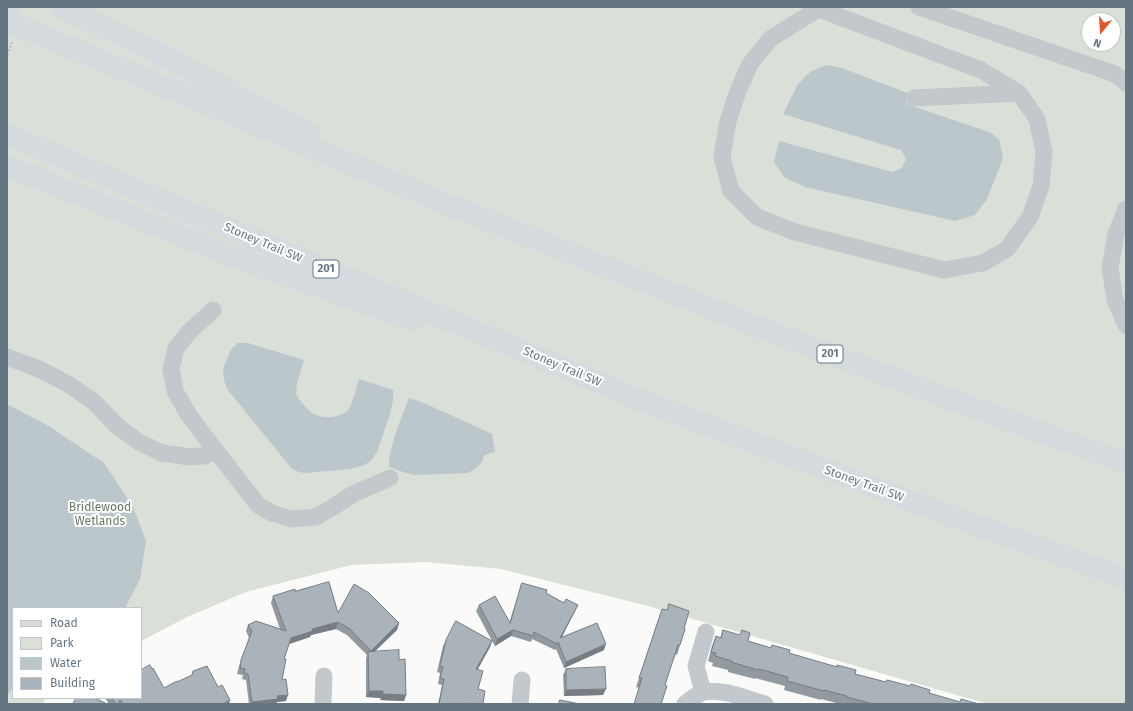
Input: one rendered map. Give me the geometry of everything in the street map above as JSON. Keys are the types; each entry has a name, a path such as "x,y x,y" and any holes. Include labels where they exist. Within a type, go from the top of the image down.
{"highway":[{"path":"61,7 162,55 449,206"},
{"name":"201","path":"7,21 449,206 753,325 949,399 1126,463"},
{"name":"Stoney Trail SW","path":"7,134 175,206 645,402 989,530 1126,578"},
{"path":"7,166 234,257 645,402"}],"street":[{"path":"919,7 1115,74 1126,83"},
{"path":"820,8 981,70 1019,93 1037,119 1044,152 1041,186 1030,217 1007,249 983,263 944,270 795,232 757,217 731,192 722,157 728,121 738,91 750,64 770,39 820,8"},
{"path":"914,98 1019,93"},
{"path":"1126,209 1116,234 1110,268 1115,300 1126,325"},
{"path":"213,310 190,331 176,348 171,369 176,391 188,414 258,504 272,513 291,519 316,517 353,494 390,478"},
{"path":"7,357 39,369 68,384 94,402 117,426 139,442 162,453 190,457 205,456 215,449"},
{"path":"703,692 696,666 706,632"},
{"path":"323,704 324,676"},
{"path":"520,704 522,680"},
{"path":"685,704 703,692 710,691 722,692 765,704"}],"green space":[{"name":"Bridlewood Wetlands","path":"7,7 1126,7 1126,704 988,704 648,606 501,569 426,562 351,565 246,592 187,617 142,640 142,607 12,607 12,699 45,699 42,704 7,704"}],"water":[{"path":"826,65 842,68 907,93 906,104 989,132 999,139 1003,158 987,199 975,215 955,221 805,187 785,178 774,162 779,141 892,172 902,168 906,159 901,150 783,114 798,84 810,72"},
{"path":"238,343 248,343 304,360 297,383 296,394 310,412 320,416 333,417 347,411 352,403 359,379 393,390 393,400 390,414 377,452 371,461 364,465 350,469 305,473 292,469 228,390 224,381 223,368 232,348"},
{"path":"409,398 424,403 492,434 495,452 484,456 482,462 468,473 415,475 389,467 393,443"},
{"path":"7,404 50,427 104,463 133,507 146,541 140,579 126,607 12,607 12,689 7,695"}],"building":[{"path":"329,582 338,613 354,584 369,593 399,623 371,651 350,629 338,622 312,629 313,631 291,638 284,659 286,659 282,680 286,679 288,695 277,696 278,699 252,702 248,674 244,673 245,669 240,668 241,660 252,631 248,625 256,621 286,631 273,596 295,589 295,591"},
{"path":"522,583 547,590 546,593 564,603 566,599 578,605 560,638 597,623 606,644 566,662 558,642 557,644 534,632 533,636 513,630 497,639 479,605 495,596 510,623"},
{"path":"669,604 689,611 680,645 678,645 665,685 667,686 661,704 634,704 642,678 639,678 662,609 667,610"},
{"path":"456,621 492,641 476,669 483,671 478,689 485,691 483,704 439,704 444,679 440,678 443,667 440,666 446,640"},
{"path":"723,630 740,635 742,630 750,633 748,641 771,648 772,645 790,650 789,653 837,667 837,665 856,670 855,674 886,682 887,680 910,686 911,684 930,690 929,693 960,702 961,699 979,704 873,704 787,681 788,677 759,669 758,670 715,656 716,653 711,652 716,636 721,638"},
{"path":"399,650 399,660 405,659 406,695 383,694 383,691 369,691 368,652"},
{"path":"150,665 164,688 192,675 193,671 207,666 218,687 222,685 230,700 223,704 123,704 120,700 118,704 116,704 113,699 142,699 142,669"},
{"path":"605,667 606,689 566,690 566,669"},
{"path":"76,699 97,699 107,704 73,704"},
{"path":"560,700 580,704 559,704"}]}
